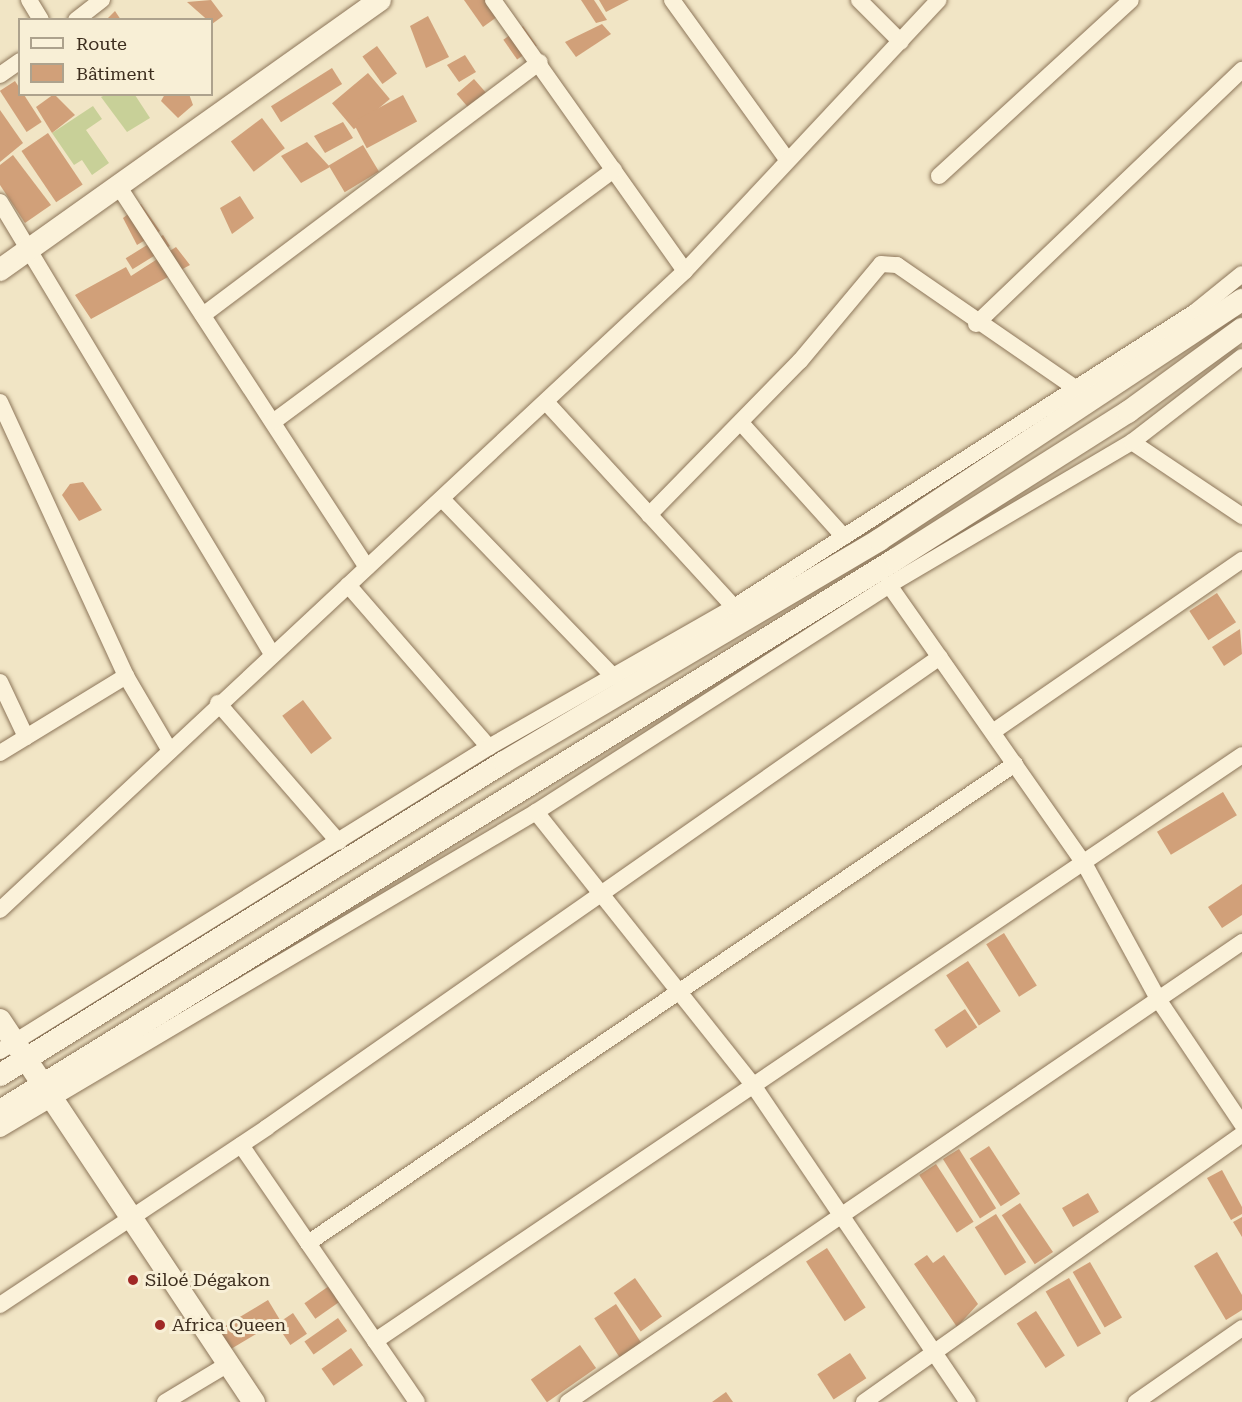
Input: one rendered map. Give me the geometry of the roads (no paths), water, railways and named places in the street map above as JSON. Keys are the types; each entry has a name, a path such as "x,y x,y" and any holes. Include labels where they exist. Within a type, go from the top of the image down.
{"street":[{"path":"29,0 40,18"},
{"path":"79,18 102,0"},
{"path":"0,270 380,0"},
{"path":"493,0 540,62 685,271"},
{"path":"672,0 786,158"},
{"path":"859,0 901,42"},
{"path":"0,910 218,703 443,500 685,271 786,158 901,42 939,0"},
{"path":"939,176 1131,0"},
{"path":"0,75 18,62"},
{"path":"203,315 540,62"},
{"path":"976,324 1242,70"},
{"path":"273,422 614,170"},
{"path":"119,187 367,567"},
{"path":"0,202 272,654"},
{"path":"650,515 742,424 881,264 897,266 976,324 1077,390"},
{"path":"0,1075 12,1051 489,747 734,608 1077,390 1195,312 1242,274"},
{"path":"12,1051 879,540 1242,300"},
{"path":"0,1129 45,1092 1128,412 1242,329"},
{"path":"0,1111 45,1092 536,812 888,585 1132,442 1242,357"},
{"path":"0,402 126,676 170,751"},
{"path":"546,402 734,608"},
{"path":"742,424 844,537"},
{"path":"1132,442 1242,516"},
{"path":"443,500 614,677"},
{"path":"994,731 1242,560"},
{"path":"348,585 489,747"},
{"path":"888,585 994,731 1084,863 1158,999 1242,1124"},
{"path":"0,1305 241,1145 940,657"},
{"path":"0,753 126,676"},
{"path":"0,682 26,737"},
{"path":"218,703 339,842"},
{"path":"375,1341 1242,755"},
{"path":"308,1243 676,991 1015,764"},
{"path":"536,812 753,1085 968,1402"},
{"path":"568,1402 1242,942"},
{"path":"0,1020 12,1051 45,1092 254,1402"},
{"path":"864,1402 1242,1134"},
{"path":"241,1145 417,1402"},
{"path":"1136,1402 1242,1328"},
{"path":"165,1402 228,1364"}],"place":[{"name":"Siloé Dégakon","path":"133,1280"},
{"name":"Africa Queen","path":"160,1325"}]}
